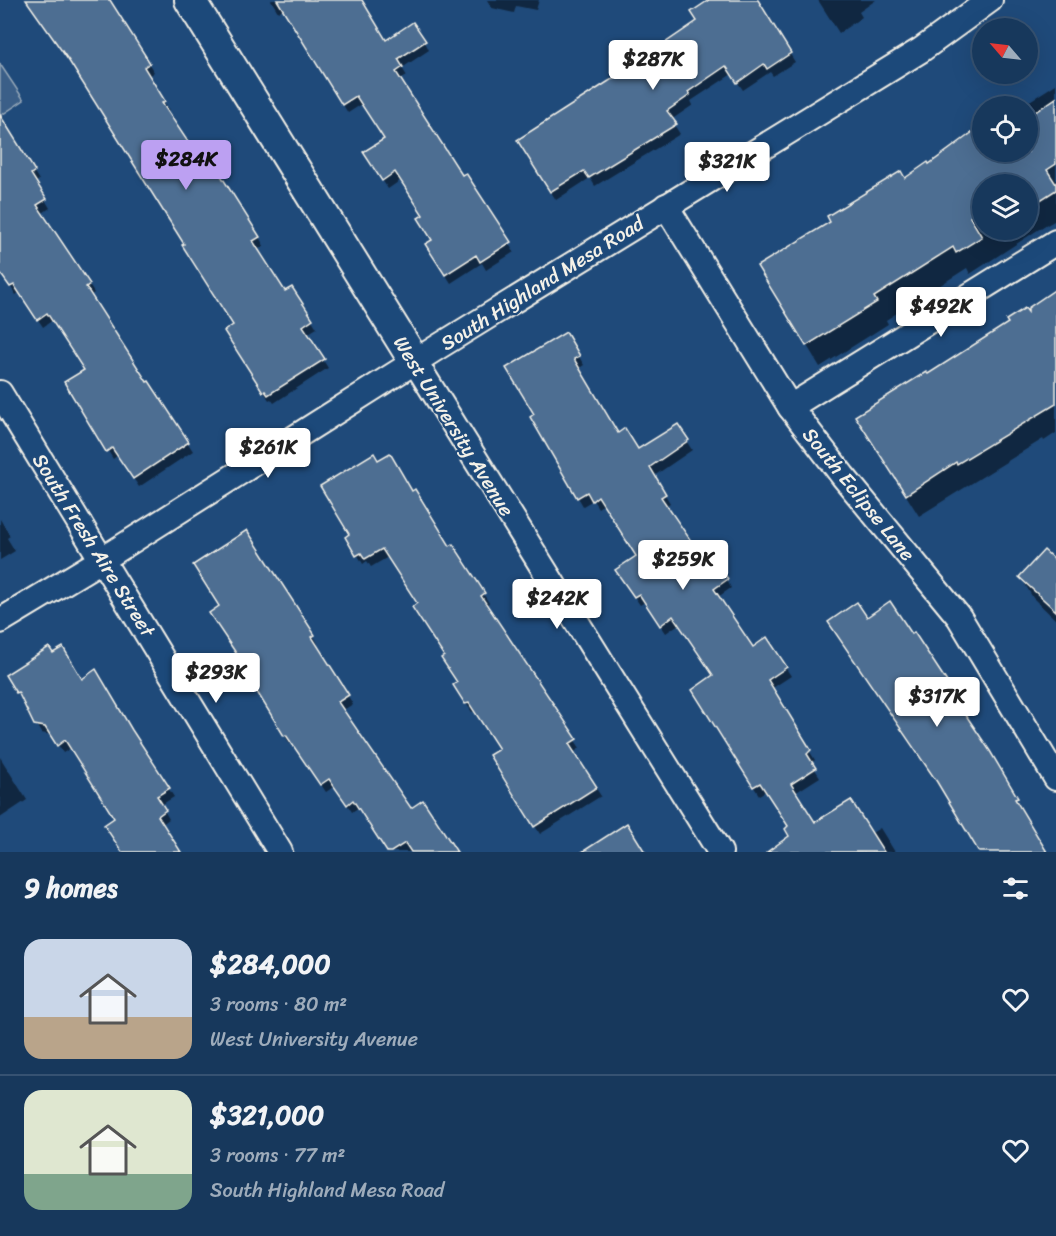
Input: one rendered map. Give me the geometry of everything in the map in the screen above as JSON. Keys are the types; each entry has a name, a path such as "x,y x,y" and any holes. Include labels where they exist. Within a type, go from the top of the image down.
{"street":[{"name":"West University Avenue","path":"189,0 720,852"},
{"name":"South Highland Mesa Road","path":"0,621 921,50 990,0"},
{"name":"South Eclipse Lane","path":"666,206 790,407 843,476 959,617 1056,778"},
{"path":"790,407 1056,242"},
{"name":"South Fresh Aire Street","path":"0,393 280,852"}],"shaded area":[{"path":"0,64 24,100 0,116"}],"building":[{"path":"26,0 110,0 150,63 144,67 165,101 162,103 200,160 208,155 260,237 253,241 285,291 292,287 313,319 303,326 325,359 268,395 265,391 263,392 224,331 233,325 69,61"},
{"path":"277,0 362,0 386,40 413,22 426,41 398,59 403,67 396,72 462,175 466,173 511,242 480,262 476,255 445,275 425,244 432,240 418,218 423,215 395,172 382,181 363,152 384,139 356,96 342,105"},
{"path":"709,0 758,0 791,53 767,69 764,64 737,83 726,66 688,92 690,95 667,111 677,124 589,178 584,171 550,192 517,140 697,21 691,12"},
{"path":"1056,98 1056,164 1047,170 1056,184 1056,190 1038,202 1038,174 972,174 972,216 970,217 972,240 977,240 956,253 953,247 874,297 877,302 806,346 757,266 830,222 827,216 901,171 905,178 928,162 929,164 972,133 972,162 1038,162 1038,110"},
{"path":"0,115 35,171 31,174 47,199 37,205 90,284 86,287 189,442 133,479 112,448 106,452 64,382 84,370 47,313 37,320 14,285 10,287 0,273"},
{"path":"1056,289 1056,404 957,464 956,462 906,495 855,416 926,372 928,374 1008,323 1006,320 1025,308 1028,312 1028,308"},
{"path":"566,332 580,356 574,359 618,433 625,428 638,449 678,424 689,440 650,467 666,494 661,497 704,560 711,555 728,579 714,589 753,647 767,637 787,667 768,680 811,750 807,754 816,768 791,784 815,822 851,800 884,852 767,852 789,836 785,829 788,826 760,783 753,787 692,690 713,675 673,616 660,626 639,594 634,597 615,570 636,556 598,496 592,501 587,492 577,498 530,417 534,414 506,368"},
{"path":"374,453 378,460 390,453 412,491 415,489 450,546 453,544 485,593 481,596 577,739 569,744 597,787 534,827 489,755 499,749 469,703 465,704 453,685 457,682 441,658 444,656 412,607 417,603 382,549 365,559 361,553 356,556 345,537 349,534 320,486"},
{"path":"247,530 315,635 312,637 349,695 338,702 411,808 423,800 457,852 411,852 405,843 387,852 353,800 347,805 329,779 320,785 286,735 284,736 240,664 242,662 209,613 219,606 193,565"},
{"path":"1044,550 1056,561 1056,611 1019,577"},
{"path":"890,601 947,682 945,684 990,751 1018,798 1015,799 1047,852 979,852 937,782 828,622 857,602 867,617"},
{"path":"49,647 53,653 63,647 82,679 96,669 170,788 157,796 166,810 158,816 181,852 122,852 104,825 114,818 65,740 57,746 45,727 34,725 18,692 16,693 5,675"},
{"path":"627,823 645,852 582,852"}]}
